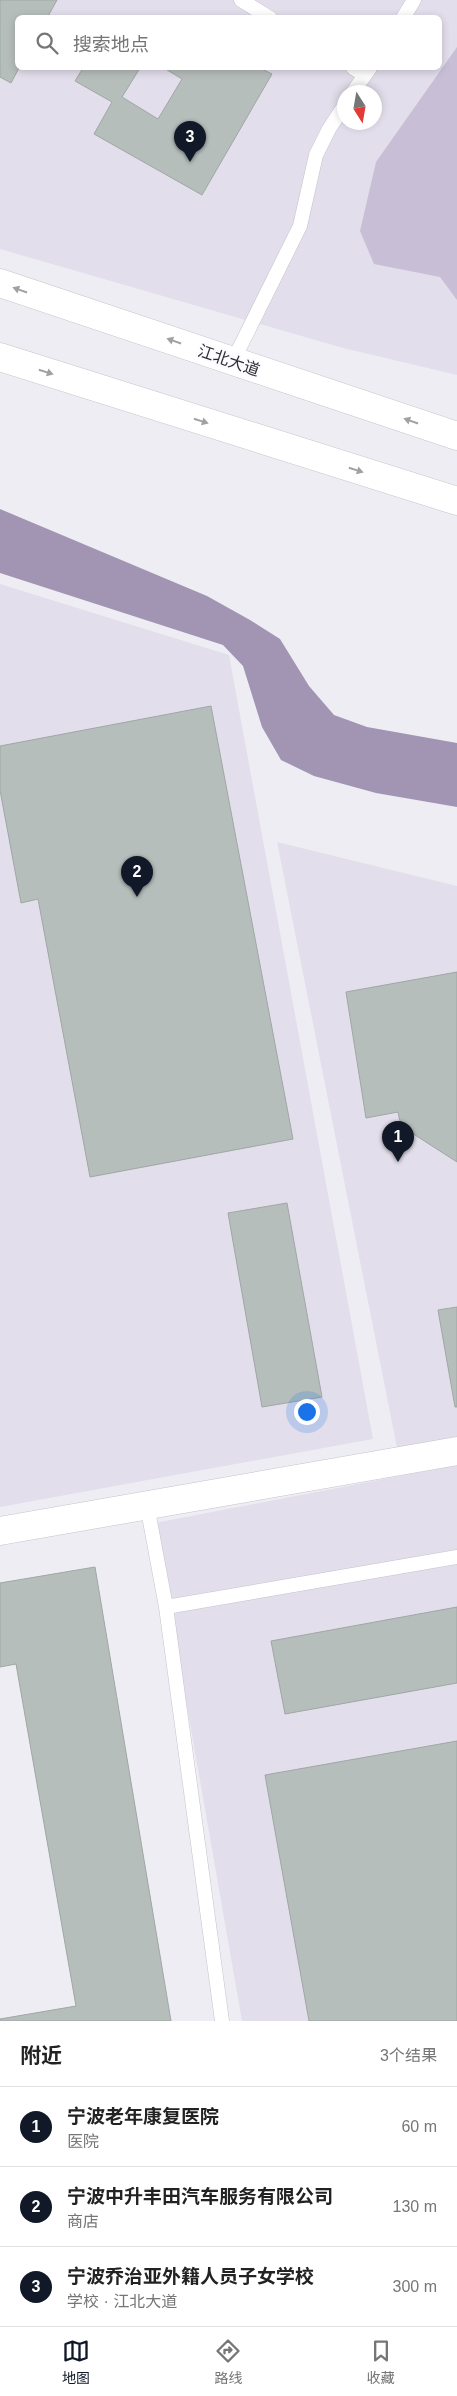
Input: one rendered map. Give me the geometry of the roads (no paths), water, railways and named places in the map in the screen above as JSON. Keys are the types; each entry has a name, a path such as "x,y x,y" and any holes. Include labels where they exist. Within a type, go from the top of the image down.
{"main road":[{"name":"江北大道","path":"0,283 457,436"},
{"path":"0,357 457,501"},
{"path":"0,1531 457,1451"}],"lane":[{"path":"241,0 265,15"},
{"path":"405,15 414,0"},
{"path":"357,85 363,70"},
{"path":"234,362 300,226 316,155 337,117"},
{"path":"147,1505 166,1607 222,2021"},
{"path":"166,1607 457,1557"}],"place":[{"name":"宁波乔治亚外籍人员子女学校","path":"190,162"},
{"name":"宁波中升丰田汽车服务有限公司","path":"137,897"},
{"name":"宁波老年康复医院","path":"398,1162"}]}
